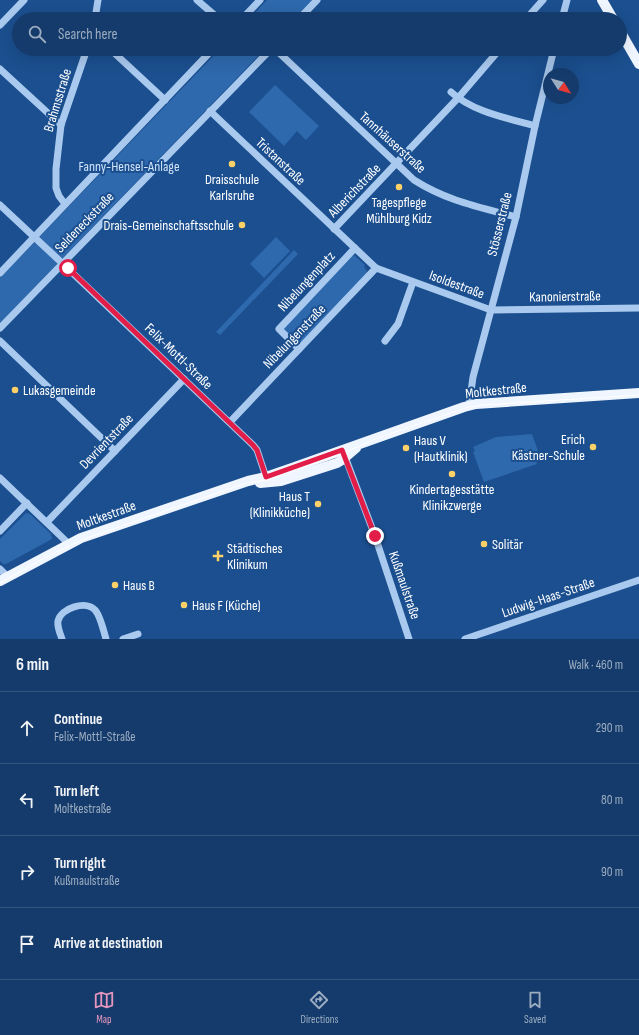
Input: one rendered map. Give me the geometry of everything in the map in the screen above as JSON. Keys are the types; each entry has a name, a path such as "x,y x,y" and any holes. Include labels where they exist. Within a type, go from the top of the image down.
{"main road":[{"path":"602,0 609,12"},
{"path":"627,43 639,64"},
{"name":"Moltkestraße","path":"4,579 69,544 100,531 227,487 344,454 362,443 469,406 476,404 639,393"},
{"name":"Moltkestraße","path":"227,487 281,481 337,463 344,454"}],"street":[{"path":"12,12 24,0"},
{"path":"96,12 98,0"},
{"path":"197,0 211,12"},
{"path":"249,12 260,0"},
{"path":"306,12 317,0"},
{"path":"532,12 543,0"},
{"path":"563,12 566,0"},
{"path":"0,25 12,12"},
{"name":"Brahmsstraße","path":"65,204 59,196 56,188 57,154 61,125 84,56"},
{"path":"118,56 165,100"},
{"path":"0,273 206,56"},
{"name":"Seldeneckstraße","path":"0,328 264,56"},
{"name":"Tannhäuserstraße","path":"282,56 414,180 430,190 461,203 516,217"},
{"name":"Alberichstraße","path":"334,229 397,164 458,98 494,56"},
{"name":"Stösserstraße","path":"469,406 473,377 516,217 535,126 552,56"},
{"path":"0,69 61,125"},
{"path":"451,92 458,98 484,110 535,126"},
{"name":"Tristanstraße","path":"210,111 334,229"},
{"path":"0,205 62,263"},
{"name":"Isoldestraße","path":"334,229 376,268 491,310"},
{"name":"Nibelungenplatz","path":"299,349 279,329 355,248"},
{"name":"Felix-Mottl-Straße","path":"62,263 230,422 257,450 266,477"},
{"name":"Nibelungenstraße","path":"230,422 376,268"},
{"name":"Isoldestraße","path":"385,341 398,324 413,282"},
{"name":"Kanonierstraße","path":"491,310 639,308"},
{"path":"0,341 115,450"},
{"name":"Devrientstraße","path":"46,522 184,379"},
{"name":"Kußmaulstraße","path":"344,454 375,536 409,639"},
{"path":"0,478 69,544"},
{"path":"0,531 27,503"},
{"path":"0,569 4,579"},
{"name":"Ludwig-Haas-Straße","path":"465,639 639,580"},
{"path":"62,639 58,626 60,618 69,610 86,606 93,608 97,612 106,639"},
{"path":"123,639 138,634"}],"green space":[{"path":"267,0 314,0 303,12 256,12"},
{"name":"Fanny-Hensel-Anlage","path":"213,56 258,56 0,323 0,278"},
{"path":"275,85 319,126 306,140 297,131 284,146 249,112"},
{"path":"276,237 290,251 264,278 250,264"},
{"path":"294,250 298,254 220,335 216,332"},
{"path":"354,255 365,265 364,267 368,273 302,342 297,342 291,338 284,328 351,256"},
{"path":"532,434 538,451 533,453 537,464 484,482 473,452 475,451 473,447 496,437"},
{"path":"26,513 30,514 51,534 52,539 6,564 3,564 0,561 0,539"}],"tram line":[{"path":"0,583 46,557 84,539 246,483 267,480 344,453 375,439 465,408 482,405 639,395"}],"place":[{"name":"Draisschule Karlsruhe","path":"232,164"},
{"name":"Tagespflege Mühlburg Kidz","path":"399,187"},
{"name":"Drais-Gemeinschaftsschule","path":"242,225"},
{"name":"Lukasgemeinde","path":"15,390"},
{"name":"Erich Kästner-Schule","path":"593,447"},
{"name":"Haus V (Hautklinik)","path":"406,448"},
{"name":"Kindertagesstätte Klinikzwerge","path":"452,474"},
{"name":"Haus T (Klinikküche)","path":"318,504"},
{"name":"Solitär","path":"484,544"},
{"name":"Städtisches Klinikum","path":"218,556"},
{"name":"Haus B","path":"115,585"},
{"name":"Haus F (Küche)","path":"184,605"}],"route":[{"path":"68,268 253,445 257,450 266,477 342,450 348,461 375,536"}]}
